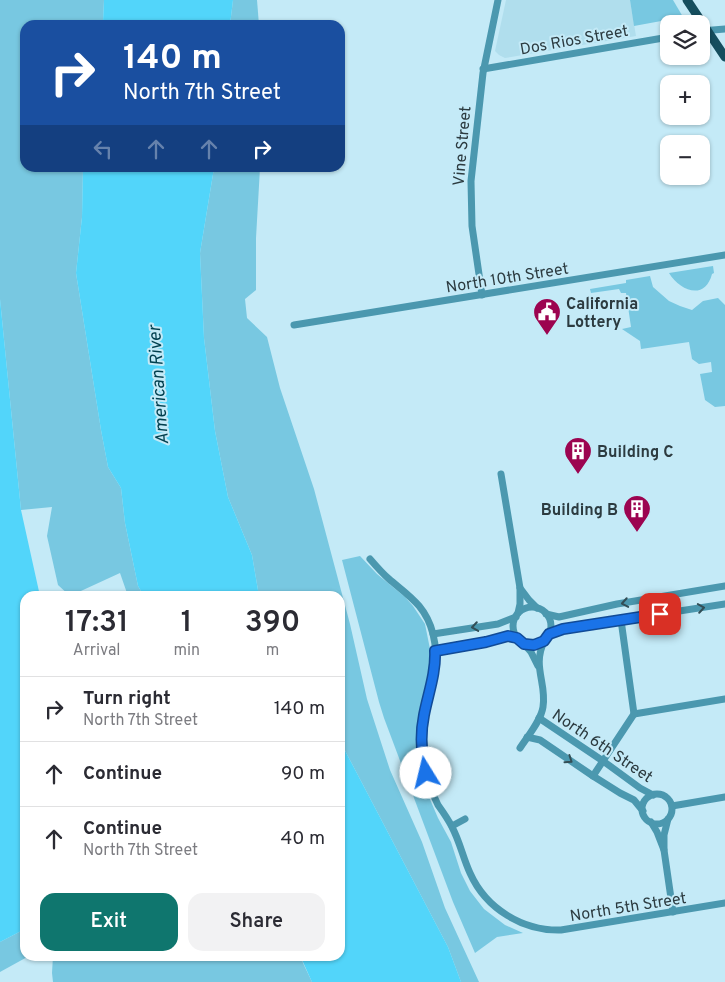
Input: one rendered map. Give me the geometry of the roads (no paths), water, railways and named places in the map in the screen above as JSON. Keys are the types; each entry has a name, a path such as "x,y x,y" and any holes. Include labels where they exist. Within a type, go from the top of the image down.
{"main road":[{"path":"687,0 695,15"},
{"path":"710,38 725,57"}],"street":[{"name":"Vine Street","path":"482,295 472,226 470,192 483,69 498,0"},
{"path":"710,30 725,28"},
{"name":"Dos Rios Street","path":"483,69 660,39"},
{"name":"North 10th Street","path":"294,326 725,255"},
{"path":"501,474 520,588 520,600 513,628 517,638 531,652 538,666 543,696 543,709 520,748"},
{"path":"370,559 381,572 415,601 434,634 498,624 527,608 538,608"},
{"path":"546,614 559,617 617,604 725,586"},
{"path":"520,588 529,600 546,614 550,620 551,627 541,648 538,666"},
{"path":"549,634 563,629 725,604"},
{"path":"593,776 634,714 621,620"},
{"name":"North 5th Street","path":"434,634 436,660 422,724 422,750 426,773 440,807 452,826 470,875 480,892 492,904 518,922 549,930 561,930 725,903"},
{"path":"435,651 508,636 517,638"},
{"path":"524,644 534,645 544,641"},
{"path":"634,714 725,699"},
{"name":"North 6th Street","path":"539,718 653,795"},
{"name":"North 6th Street","path":"527,738 540,740 593,776 634,800 643,811"},
{"path":"664,850 657,832 643,811 644,803 649,796 653,795 663,795 672,806 664,835 664,850 673,912"},
{"path":"672,806 725,797"},
{"path":"452,826 465,818"},
{"path":"651,822 660,823 668,819"}],"water":[{"path":"104,0 233,0 231,20 103,20"},
{"name":"American River","path":"83,172 213,172 200,253 204,338 215,431 228,497 252,555 258,591 141,591 138,586 125,523 121,488 108,467 76,273 82,217"},
{"path":"0,299 21,510 39,591 20,591 20,932 0,942"},
{"path":"345,751 448,947 461,982 312,982 303,962 345,961"}],"place":[{"name":"California Lottery","path":"547,336"},
{"name":"Building C","path":"578,475"},
{"name":"Building B","path":"637,533"}]}
